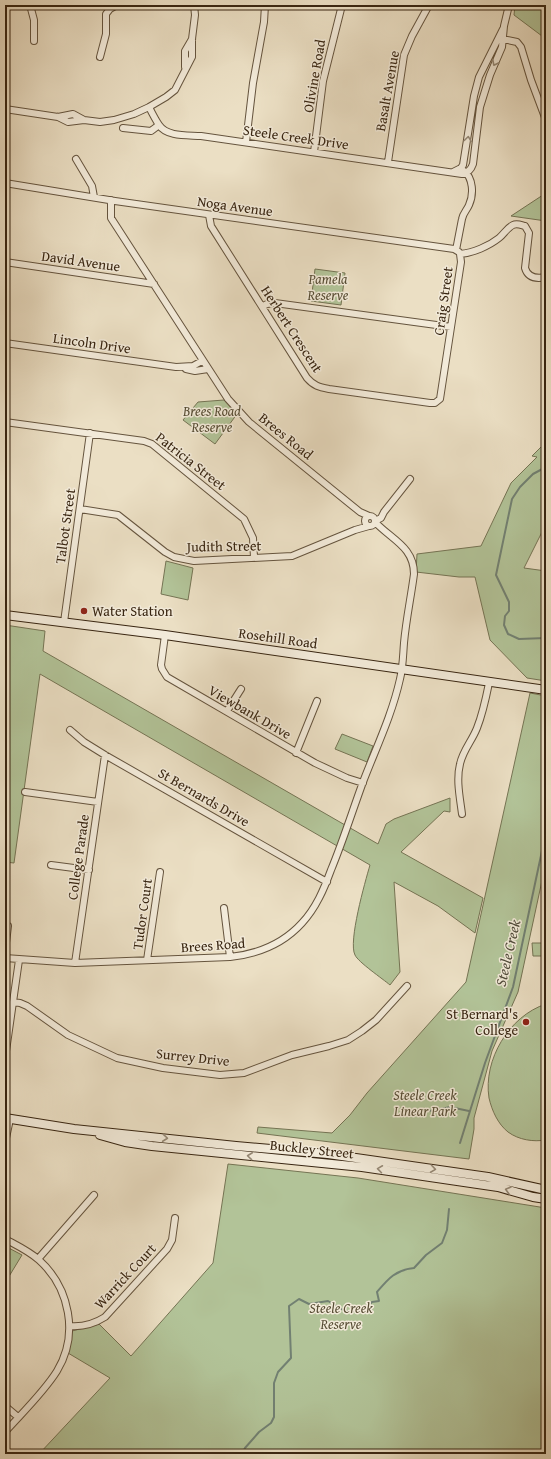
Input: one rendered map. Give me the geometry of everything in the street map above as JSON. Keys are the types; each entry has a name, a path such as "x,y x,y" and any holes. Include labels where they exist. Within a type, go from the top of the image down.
{"main road":[{"name":"Rosehill Road","path":"5,615 165,635 489,683 546,690"},
{"name":"Buckley Street","path":"7,1118 74,1129 328,1154 488,1177 546,1190"},
{"name":"Buckley Street","path":"74,1129 125,1142 152,1146 362,1167 498,1187 533,1197 546,1198"}],"street":[{"path":"30,5 34,20 34,41"},
{"path":"100,57 106,34 106,14 110,9 117,5"},
{"path":"5,109 58,116 68,122 84,120 100,122 114,120 134,114 149,107 175,90 192,57 192,39 195,15 194,5"},
{"path":"246,142 253,83 264,22 265,5"},
{"name":"Olivine Road","path":"314,152 323,81 341,5"},
{"name":"Basalt Avenue","path":"388,162 404,54 429,5"},
{"path":"467,173 473,164 480,107 484,89 499,55 509,5"},
{"path":"453,172 461,168 465,159 474,96 479,77 504,26"},
{"path":"503,38 517,42 521,47 546,120"},
{"path":"123,128 151,131 159,125 149,107"},
{"name":"Steele Creek Drive","path":"159,125 165,131 178,135 201,136 388,162 462,174 467,173"},
{"path":"76,159 92,186 94,197"},
{"path":"458,252 463,214 470,204 471,197 471,181 467,173 461,168"},
{"name":"Noga Avenue","path":"5,183 113,201 458,252"},
{"path":"113,201 111,218 208,369"},
{"name":"Herbert Crescent","path":"210,215 211,226 307,378 313,385 318,387 430,403 437,402 441,397"},
{"name":"Craig Street","path":"441,397 461,262 458,252 467,254 479,249 497,240 512,226 521,224 525,226 529,233 525,268 526,272 535,278 546,278"},
{"name":"David Avenue","path":"5,262 154,284"},
{"path":"262,306 275,303 451,327"},
{"name":"Lincoln Drive","path":"5,343 195,371 208,369"},
{"name":"Lincoln Drive","path":"176,367 193,366 202,361"},
{"name":"Brees Road","path":"5,958 76,963 230,957 249,955 278,943 303,923 321,896 343,842 363,783 393,704 397,688 414,574 414,565 411,557 407,551 244,417 228,400 208,369"},
{"name":"Patricia Street","path":"5,422 144,441 157,447 244,519 253,538 254,558"},
{"name":"Talbot Street","path":"64,622 90,433"},
{"name":"Judith Street","path":"80,509 118,515 165,552 174,557 194,561 292,556 355,530 370,522 384,512 410,479"},
{"name":"Viewbank Drive","path":"165,635 161,665 164,674 176,683 227,711 296,753 331,771 363,783"},
{"path":"462,814 459,785 459,765 465,748 476,730 484,712 489,683"},
{"path":"227,711 241,688"},
{"path":"296,753 317,701"},
{"name":"St Bernards Drive","path":"70,730 84,742 105,755 327,882"},
{"name":"College Parade","path":"76,963 105,755"},
{"path":"25,792 98,802"},
{"path":"51,865 89,870"},
{"name":"Tudor Court","path":"147,960 160,872"},
{"path":"224,908 230,957"},
{"path":"5,951 8,926"},
{"path":"5,1058 6,1037 19,960"},
{"name":"Surrey Drive","path":"13,1002 27,1006 68,1035 117,1058 163,1068 220,1075 244,1073 292,1054 329,1046 348,1040 362,1032 376,1020 407,986"},
{"path":"5,1144 7,1118"},
{"path":"38,1259 94,1195"},
{"name":"Warrick Court","path":"70,1326 82,1326 96,1322 105,1317 167,1249 172,1240 175,1218"},
{"path":"5,1239 38,1259 48,1269 62,1290 66,1302 70,1326 67,1349 58,1370 5,1432"},
{"path":"5,1406 18,1417"}],"green space":[{"path":"515,5 546,5 546,39 514,15"},
{"path":"546,193 546,221 511,216"},
{"name":"Pamela Reserve","path":"315,269 345,273 341,305 311,301"},
{"name":"Brees Road Reserve","path":"224,400 237,414 215,444 183,420 198,402"},
{"path":"546,442 546,524 524,568 546,571 546,681 527,678 490,640 475,577 459,577 416,572 417,554 481,546 511,483 537,457 532,456"},
{"path":"166,561 193,568 188,600 161,594"},
{"path":"5,625 45,631 43,651 378,844 386,824 394,819 450,798 450,812 444,811 401,852 483,898 475,933 438,906 394,882 400,972 390,985 357,958 353,948 355,925 370,865 40,674 14,863 5,862"},
{"name":"Steele Creek Linear Park","path":"530,693 546,696 546,862 518,992 492,1051 474,1118 474,1129 469,1159 257,1133 258,1127 332,1133 350,1115 367,1093 466,982"},
{"path":"342,734 373,746 367,762 335,749"},
{"path":"532,943 546,943 546,956 533,956"},
{"path":"546,1004 546,1140 536,1141 521,1139 512,1135 501,1125 490,1103 488,1084 490,1069 501,1041 521,1018"},
{"name":"Steele Creek Reserve","path":"228,1164 358,1178 546,1208 546,1454 39,1454 110,1378 68,1353 72,1331 99,1324 131,1356 213,1263"},
{"path":"5,1246 22,1255 5,1283"}],"waterway":[{"name":"Steele Creek","path":"546,467 533,474 520,487 512,499 496,575 509,602 509,611 505,616 504,625 508,634 519,639 546,638"},
{"name":"Steele Creek","path":"460,1143 485,1063 513,987 546,832"},
{"path":"422,1109 432,1111 450,1107 469,1111"},
{"name":"Steele Creek","path":"242,1454 245,1448 259,1432 271,1423 274,1417 274,1383 278,1372 291,1358 289,1306 299,1299 309,1304 328,1301 345,1311 363,1311 372,1302 379,1301 377,1292 392,1276 407,1269 414,1268 426,1255 442,1243 447,1230 449,1209"}],"place":[{"name":"Water Station","path":"84,611"},
{"name":"St Bernard's College","path":"526,1022"}]}
